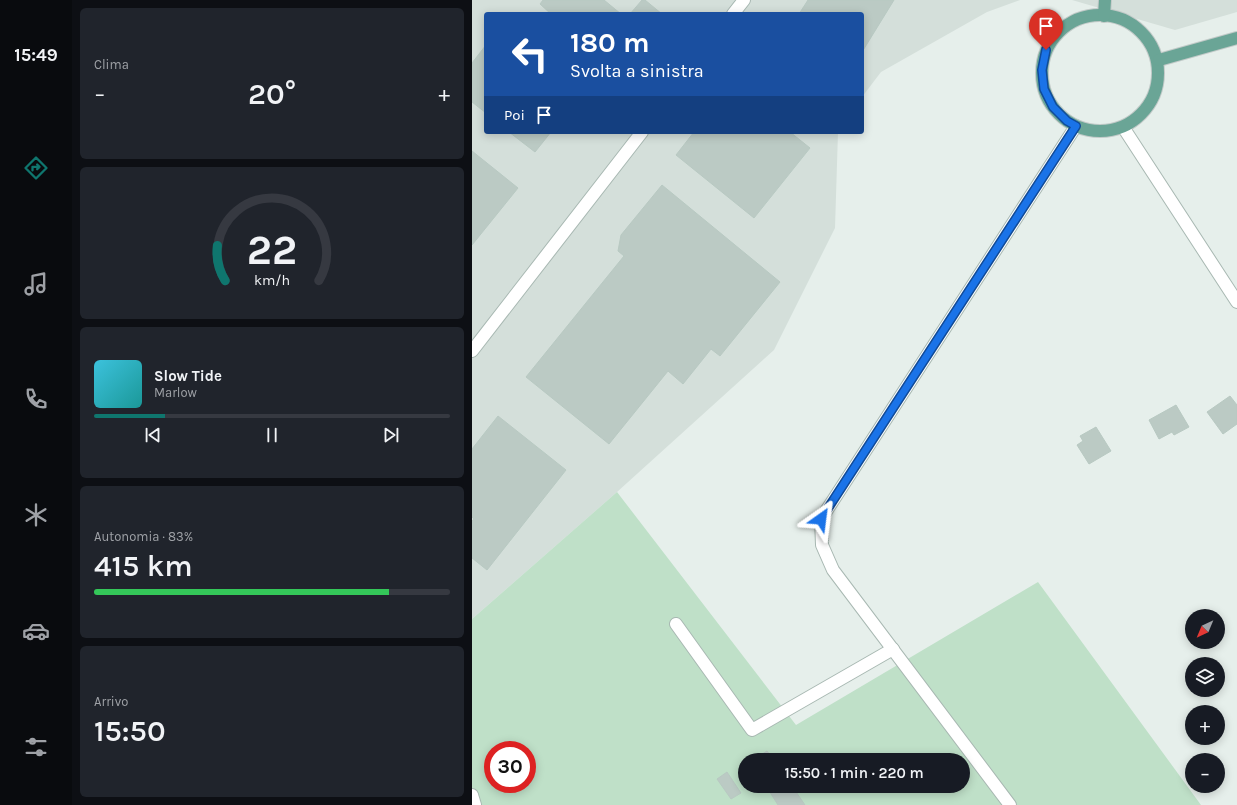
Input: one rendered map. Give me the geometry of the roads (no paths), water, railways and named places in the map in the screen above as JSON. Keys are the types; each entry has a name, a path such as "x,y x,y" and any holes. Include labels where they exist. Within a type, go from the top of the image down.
{"main road":[{"path":"1104,16 1105,0"},
{"path":"1092,15 1112,16 1130,23 1144,35 1159,60 1157,87 1150,104 1138,118 1123,127 1105,132 1085,130 1067,121 1053,107 1044,89 1042,70 1046,50 1057,33 1073,21 1092,15"},
{"path":"1159,60 1237,38"}],"street":[{"path":"735,12 744,0"},
{"path":"1010,805 833,570 822,544 821,519 1076,126"},
{"path":"1123,127 1237,302"},
{"path":"472,350 640,134"},
{"path":"676,624 752,730 893,650"},
{"path":"472,795 475,805"}]}
